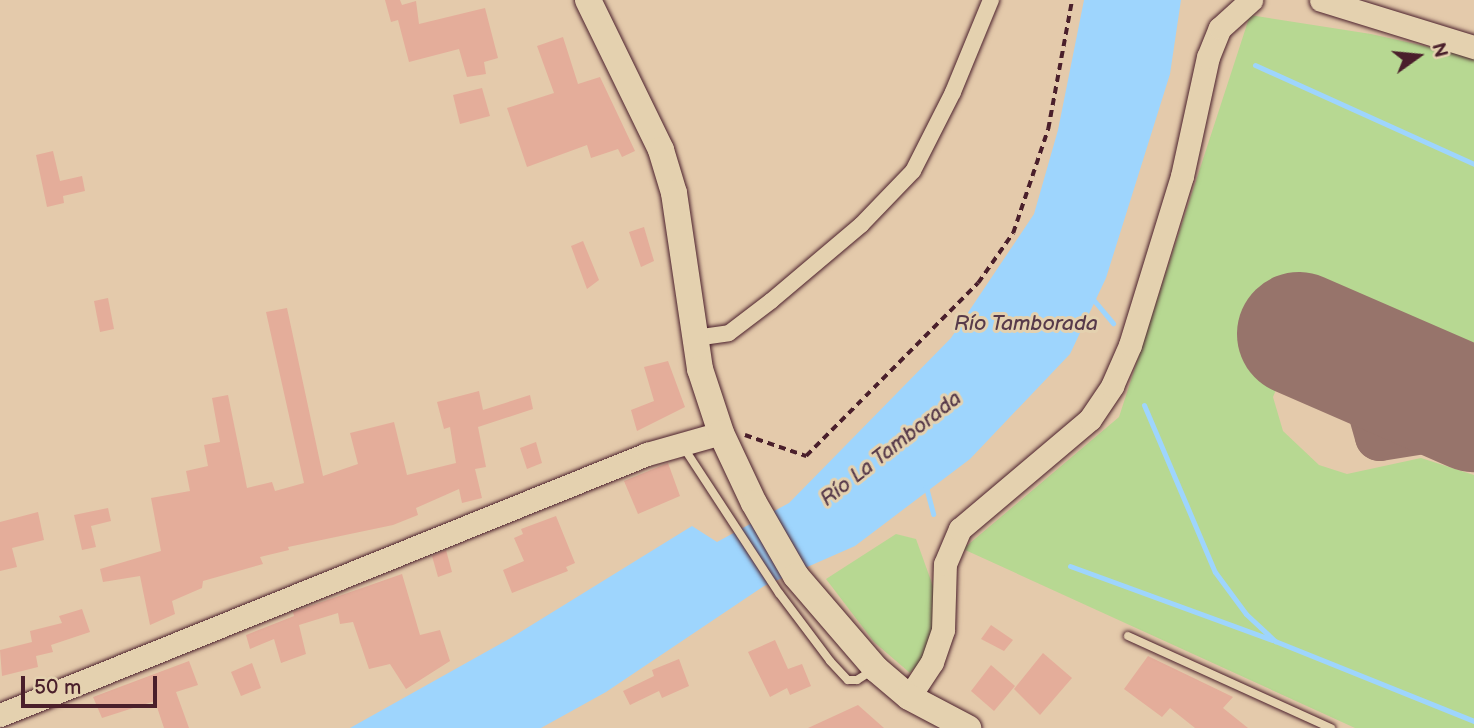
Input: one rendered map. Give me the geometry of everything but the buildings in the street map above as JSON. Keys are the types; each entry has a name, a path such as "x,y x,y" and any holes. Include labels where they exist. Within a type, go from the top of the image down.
{"main road":[{"path":"588,0 661,150 674,193 695,338 721,433 759,512 788,584 909,697 968,728"},
{"path":"909,697 931,728"}],"street":[{"path":"695,338 729,333 771,301 861,225 913,171 953,92 991,0"},
{"path":"1321,0 1474,47"},
{"path":"909,697 932,662 943,629 945,564 960,529 1090,419 1112,386 1130,345 1182,176 1208,57 1220,28 1239,3"},
{"path":"0,715 681,444 721,433"}],"lane":[{"path":"681,444 733,520 788,584"},
{"path":"1128,636 1331,728"}],"path":[{"path":"721,433 751,436 806,456 978,283 1018,220 1048,129 1072,0"}],"green space":[{"path":"1250,15 1371,34 1474,57 1474,343 1322,280 1273,397 1283,431 1319,465 1347,474 1421,458 1474,475 1474,728 1355,728 963,549 1119,417"},
{"path":"896,534 916,539 939,603 927,655 910,673 874,642 826,579"}],"water":[{"name":"Río Tamborada","path":"1084,0 1181,0 1170,74 1106,278 1070,354 970,459 855,546 764,586 606,692 541,728 350,728 509,639 692,526 717,542 789,503 951,338 1034,214 1058,130"}],"waterway":[{"path":"1255,65 1474,164"},
{"path":"1092,298 1113,323"},
{"path":"1144,405 1215,572 1246,614 1275,641 1474,721"},
{"path":"926,487 933,514"},
{"path":"1070,566 1272,640"}],"taxiway":[{"path":"1371,408 1379,436 1474,421"}],"runway":[{"path":"1299,334 1474,410"}],"water label":[{"name":"Río La Tamborada","path":"891,449"}]}
